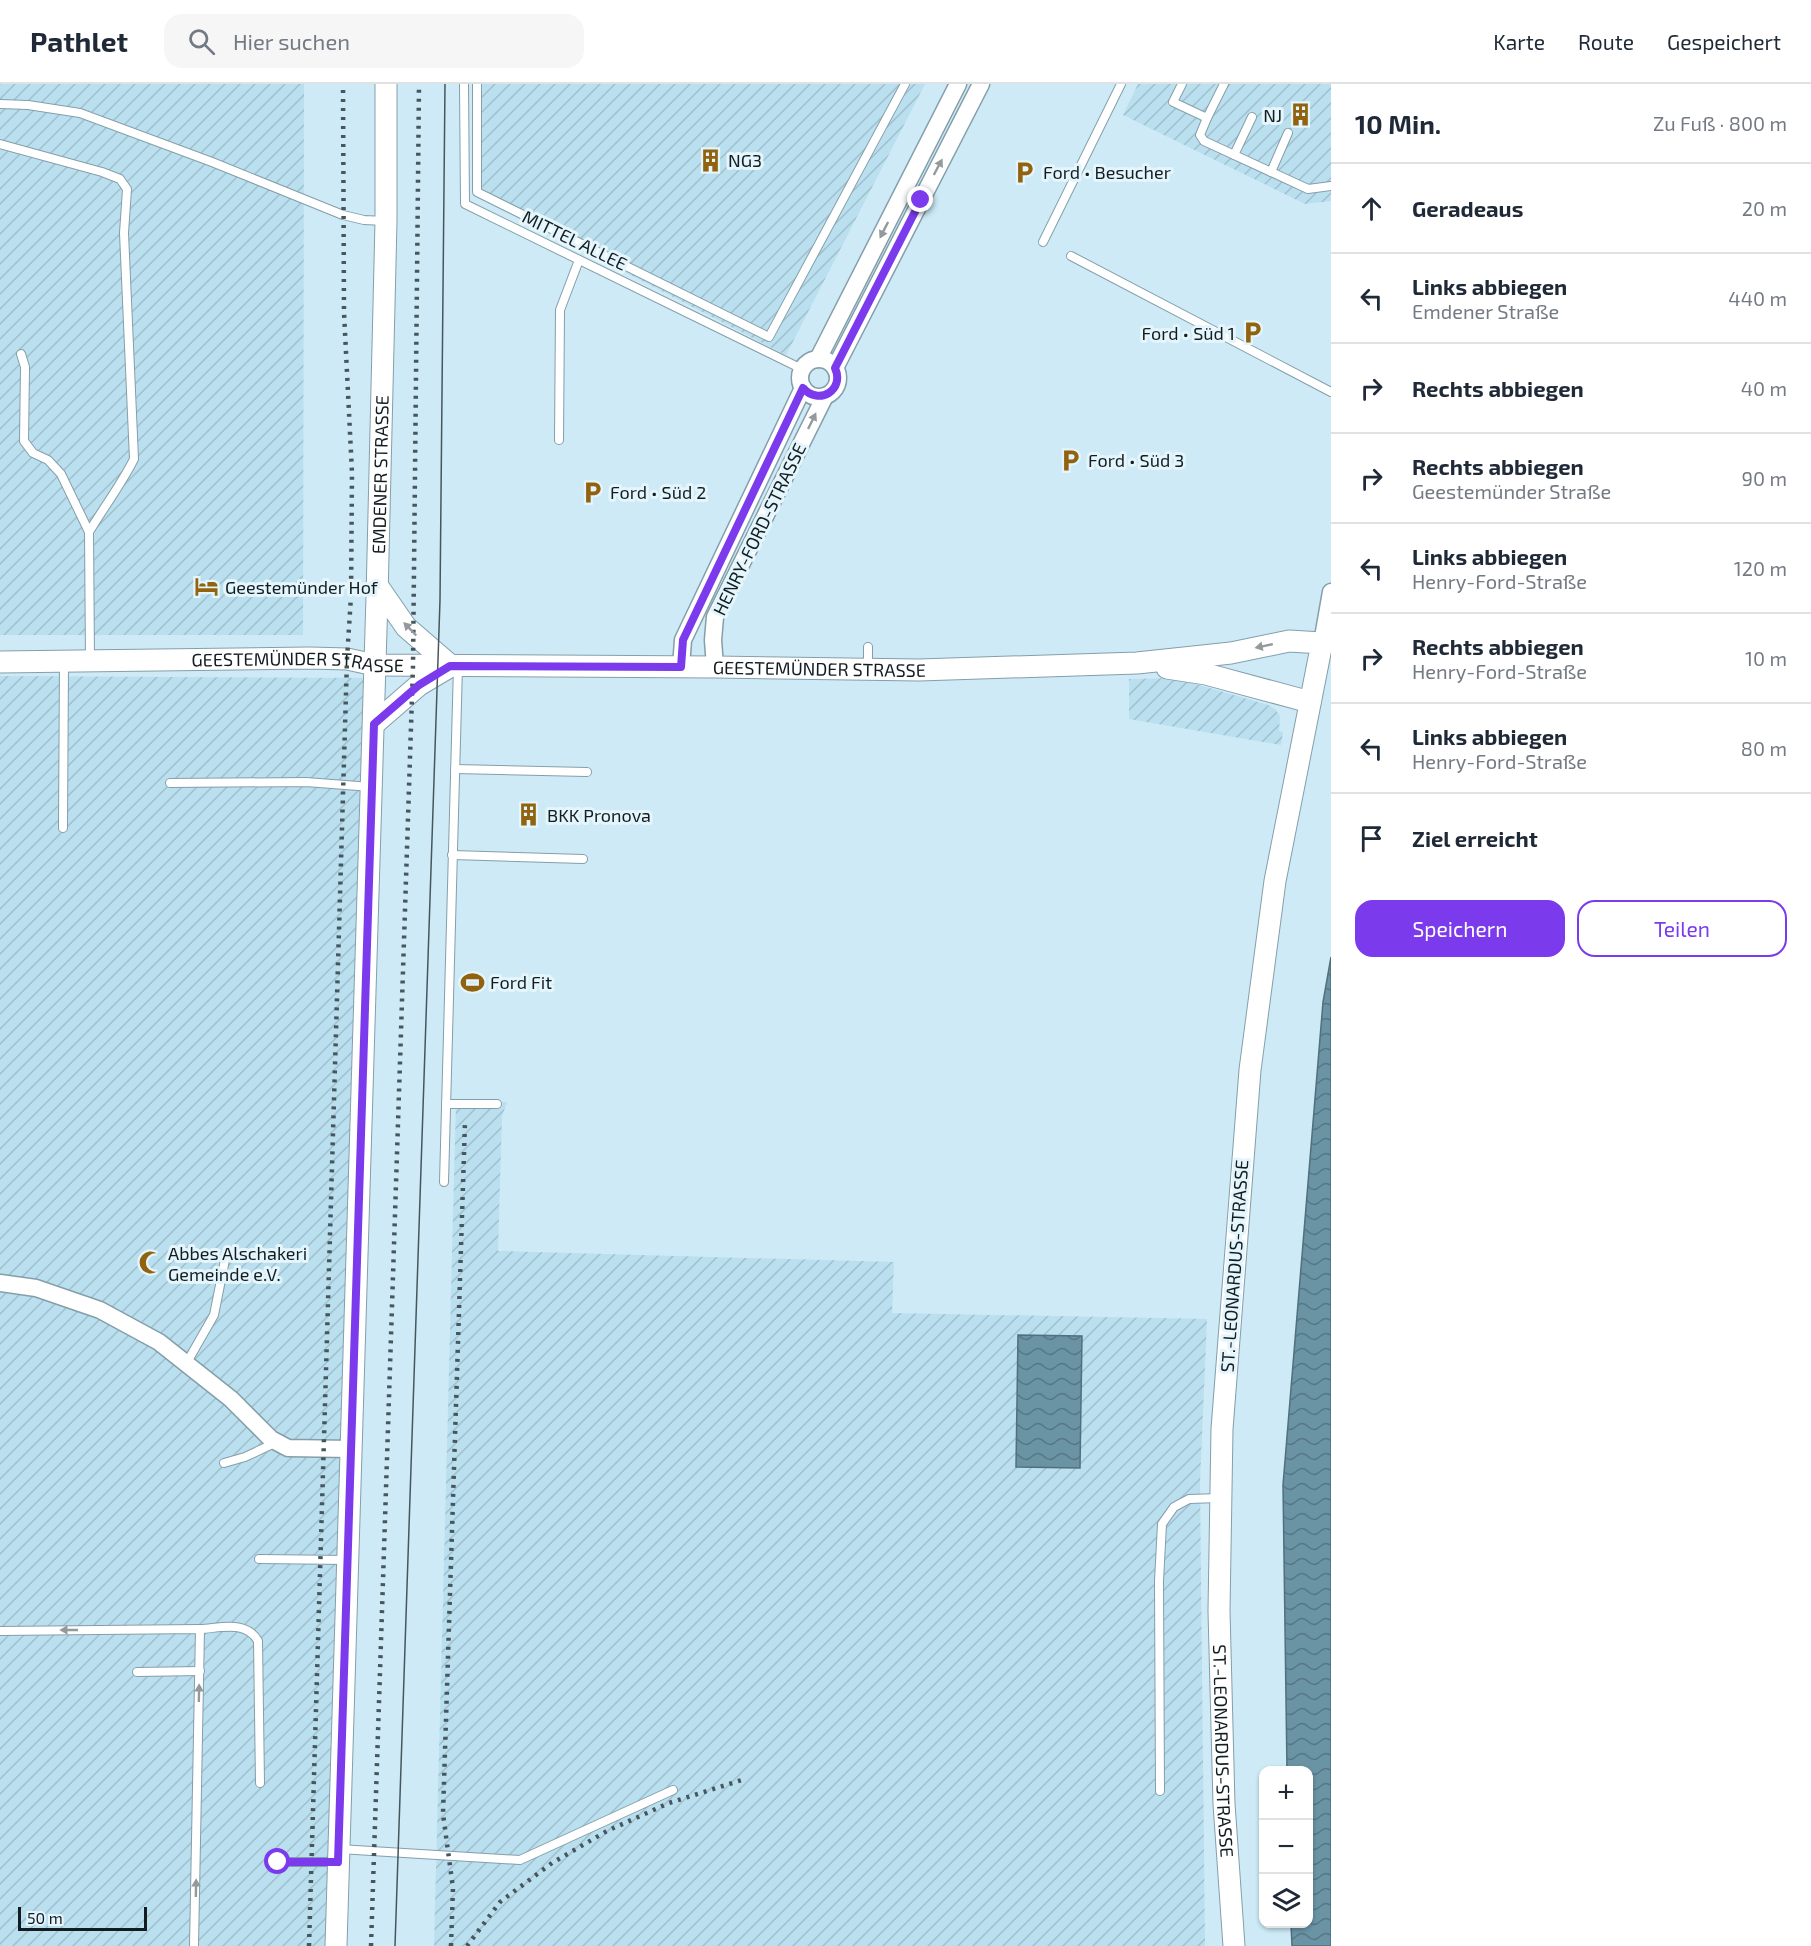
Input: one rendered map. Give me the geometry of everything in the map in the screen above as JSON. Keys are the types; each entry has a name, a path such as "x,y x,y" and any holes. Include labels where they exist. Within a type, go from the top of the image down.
{"street":[{"name":"EMDENER STRASSE","path":"336,1946 374,724 386,221 386,84"},
{"path":"818,359 958,84"},
{"name":"HENRY-FORD-STRASSE","path":"715,666 713,640 715,617 825,396 837,385 838,374 835,368 981,84"},
{"path":"802,369 809,362 818,359 828,362 835,368"},
{"name":"HENRY-FORD-STRASSE","path":"681,667 683,640 803,388 800,379 802,369"},
{"path":"803,388 813,396 825,396"},
{"path":"374,724 419,685 454,666 406,627 377,585"},
{"name":"ST.-LEONARDUS-STRASSE","path":"1234,1946 1224,1804 1219,1611 1221,1429 1250,1070 1275,881 1331,592"},
{"name":"GEESTEMÜNDER STRASSE","path":"0,662 310,658 347,659 375,665 715,666 868,670 1137,663 1231,653 1290,641 1322,643"},
{"name":"GEESTEMÜNDER STRASSE","path":"1137,663 1206,674 1310,702"},
{"path":"0,1283 36,1288 100,1311 159,1342 231,1399 271,1439 288,1448 351,1449"}],"lane":[{"path":"464,84 465,204 802,369"},
{"name":"MITTEL ALLEE","path":"477,84 477,192 769,337 905,84"},
{"path":"1043,242 1121,84"},
{"path":"1182,84 1173,102 1207,118"},
{"path":"1224,84 1200,135 1204,141 1308,189 1331,186"},
{"path":"0,104 28,105 80,113 212,162 343,215 364,220 386,221"},
{"path":"1234,155 1252,117"},
{"path":"1271,172 1287,134"},
{"path":"0,144 102,172 120,179 127,189 124,233 134,459 117,491 108,500 89,532"},
{"path":"1071,256 1331,392"},
{"path":"559,440 560,310 579,260"},
{"path":"21,354 25,367 24,441 33,453 48,460 62,474 89,532 90,660"},
{"path":"868,646 868,670"},
{"path":"63,828 64,661"},
{"path":"444,1182 455,769 454,666"},
{"path":"455,769 587,772"},
{"path":"170,783 306,782 372,787"},
{"path":"453,855 583,859"},
{"path":"446,1104 497,1104"},
{"path":"186,1364 214,1315 225,1260"},
{"path":"224,1463 245,1457 277,1442"},
{"path":"1160,1791 1162,1524 1174,1507 1188,1499 1220,1498"},
{"path":"259,1559 348,1560"},
{"path":"0,1631 200,1629 239,1626 248,1629 258,1641 260,1783"},
{"path":"194,1946 200,1629"},
{"path":"137,1672 200,1671"},
{"path":"278,1862 339,1855 520,1860 673,1790"}],"shaded area":[{"path":"0,84 304,84 303,635 0,635"},
{"name":"NG3","path":"474,84 925,84 786,355 475,195"},
{"path":"1138,84 1331,84 1331,201 1305,204 1123,115"},
{"path":"0,676 365,678 344,1946 0,1946"},
{"path":"1175,678 1275,709 1280,716 1279,731 1283,732 1281,745 1129,719 1129,679"},
{"path":"456,1101 507,1102 502,1116 498,1251 894,1262 892,1313 1207,1319 1200,1482 1205,1946 434,1946"}],"water":[{"path":"1331,957 1331,1946 1292,1946 1291,1928 1313,1928 1313,1766 1287,1766 1283,1485 1323,1002"},
{"path":"1018,1335 1082,1336 1080,1468 1016,1467"}],"tram line":[{"path":"395,1946 440,600 445,84"}],"railway":[{"path":"309,1946 347,659 351,596 352,473 344,312 343,84"},
{"path":"371,1946 413,666 419,84"},
{"path":"451,1946 453,1888 443,1814 465,1122"},
{"path":"467,1946 500,1902 552,1863 607,1831 669,1803 745,1779"}],"place":[{"name":"NJ","path":"1300,115"},
{"name":"NG3","path":"710,160"},
{"name":"Ford • Besucher","path":"1025,172"},
{"name":"Ford • Süd 1","path":"1253,333"},
{"name":"Ford • Süd 3","path":"1070,460"},
{"name":"Ford • Süd 2","path":"592,492"},
{"name":"Geestemünder Hof","path":"207,587"},
{"name":"BKK Pronova","path":"529,815"},
{"name":"Ford Fit","path":"472,982"},
{"name":"Abbes Alschakeri Gemeinde e.V.","path":"150,1263"}],"route":[{"path":"278,1862 338,1862 374,724 419,685 450,666 681,667 683,640 803,388 807,393 819,397 830,394 834,390 838,379 835,368 921,200"}]}
